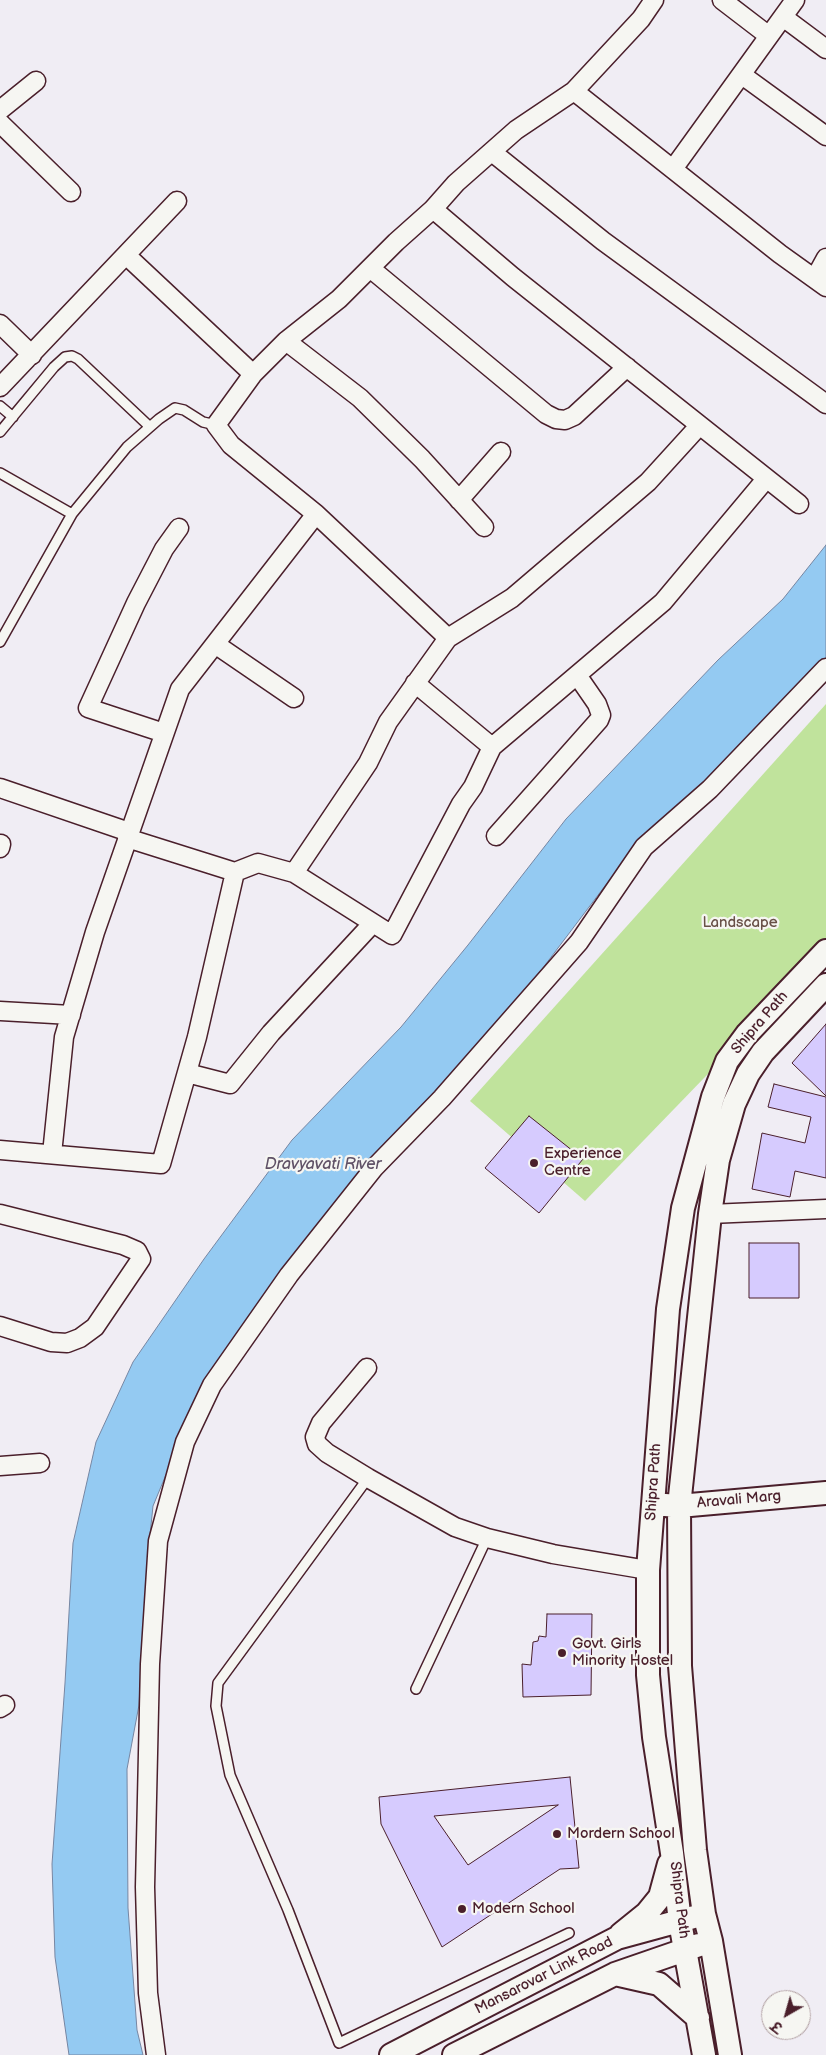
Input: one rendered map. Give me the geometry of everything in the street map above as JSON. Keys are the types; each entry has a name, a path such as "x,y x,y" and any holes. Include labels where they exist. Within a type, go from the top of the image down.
{"street":[{"path":"448,638 316,514 231,445 216,425 253,374 286,341 339,299 434,209 456,183 516,130 574,91 641,19 654,0"},
{"path":"722,0 769,36"},
{"path":"673,169 795,0"},
{"path":"783,17 826,49"},
{"path":"742,75 826,136"},
{"path":"0,110 36,81"},
{"path":"574,91 780,254 820,283 826,258"},
{"path":"0,123 70,192"},
{"path":"492,152 603,241 826,404"},
{"path":"0,387 177,201"},
{"path":"434,209 513,277 799,504"},
{"path":"126,255 253,374"},
{"path":"370,268 546,414 556,419 565,420 574,416 627,367"},
{"path":"0,324 32,355"},
{"path":"286,341 360,398 422,459 484,527"},
{"path":"294,873 368,763 388,722 448,638 512,598 648,482 699,426"},
{"path":"459,500 501,452"},
{"path":"0,788 235,872 258,864 294,873 392,935 461,804 473,787 492,747 663,602 766,479"},
{"path":"52,1154 64,1037 95,932 180,689 316,514"},
{"path":"164,733 88,708 136,603 164,549 179,528"},
{"path":"215,644 294,698"},
{"path":"156,2055 148,1993 145,1888 150,1664 158,1541 185,1442 204,1401 212,1385 289,1275 374,1168 442,1098 579,942 644,847 710,789 826,668"},
{"path":"496,836 599,720 601,715 598,704 577,675"},
{"path":"415,683 492,747"},
{"path":"0,1150 161,1164 197,1038 235,872"},
{"path":"187,1073 230,1084 271,1033 373,923"},
{"name":"Shipra Path","path":"704,2055 680,1922 672,1853 654,1737 649,1684 648,1570 668,1309 681,1217 713,1097 727,1061 747,1034 826,951"},
{"name":"Shipra Path","path":"730,2055 711,1941 704,1914 695,1850 680,1666 680,1506 710,1214 718,1160 734,1104 748,1074 763,1052 826,985"},
{"path":"0,1010 71,1015"},
{"path":"710,1214 826,1210"},
{"path":"0,1214 123,1244 137,1251 141,1258 138,1266 95,1328 80,1338 67,1343 51,1342 0,1326"},
{"path":"367,1368 321,1423 315,1437 317,1444 328,1453 455,1527 487,1538 553,1554 648,1570"},
{"path":"0,1466 40,1463"},
{"name":"Aravali Marg","path":"653,1505 680,1506 826,1493"},
{"path":"617,1938 647,1913 660,1896 672,1853"},
{"name":"Mansarovar Link Road","path":"391,2055 617,1938 704,1914"},
{"name":"Mansarovar Link Road","path":"454,2055 616,1974 685,1948 711,1941"},
{"path":"616,1974 659,1984 698,2018"}],"lane":[{"path":"0,432 54,367 65,357 72,356 78,359 150,427"},
{"path":"0,406 13,417"},
{"path":"0,642 72,514 128,447 175,408 184,410 203,422 216,425"},
{"path":"0,473 72,514"},
{"path":"368,1478 218,1684 216,1706 230,1775 288,1910 339,2043 569,1933"},
{"path":"416,1688 487,1538"}],"green space":[{"name":"Landscape","path":"826,704 826,952 585,1201 470,1101"}],"water":[{"name":"Dravyavati River","path":"826,545 826,662 704,781 611,878 486,1043 348,1197 192,1412 153,1506 147,1564 139,1705 127,1769 128,1908 137,2030 143,2055 69,2055 55,1957 52,1864 73,1543 96,1442 133,1362 204,1259 292,1140 401,1027 468,945 566,819 718,660 783,599"}],"building":[{"path":"826,1024 826,1096 792,1063"},
{"path":"774,1084 826,1097 826,1178 795,1171 790,1197 752,1189 762,1133 805,1143 811,1117 768,1107"},
{"name":"Experience Centre","path":"529,1116 583,1159 539,1213 485,1168"},
{"path":"749,1243 799,1243 799,1298 749,1298"},
{"name":"Govt. Girls Minority Hostel","path":"547,1614 592,1614 591,1695 523,1697 522,1664 531,1665 533,1642 538,1641 539,1636 546,1637"},
{"path":"570,1777 579,1868 560,1869 442,1947 381,1824 379,1797","holes":["558,1805 468,1865 434,1816"]}],"place":[{"name":"Experience Centre","path":"534,1163"},
{"name":"Govt. Girls Minority Hostel","path":"562,1653"},
{"name":"Mordern School","path":"557,1834"},
{"name":"Modern School","path":"462,1909"}]}
